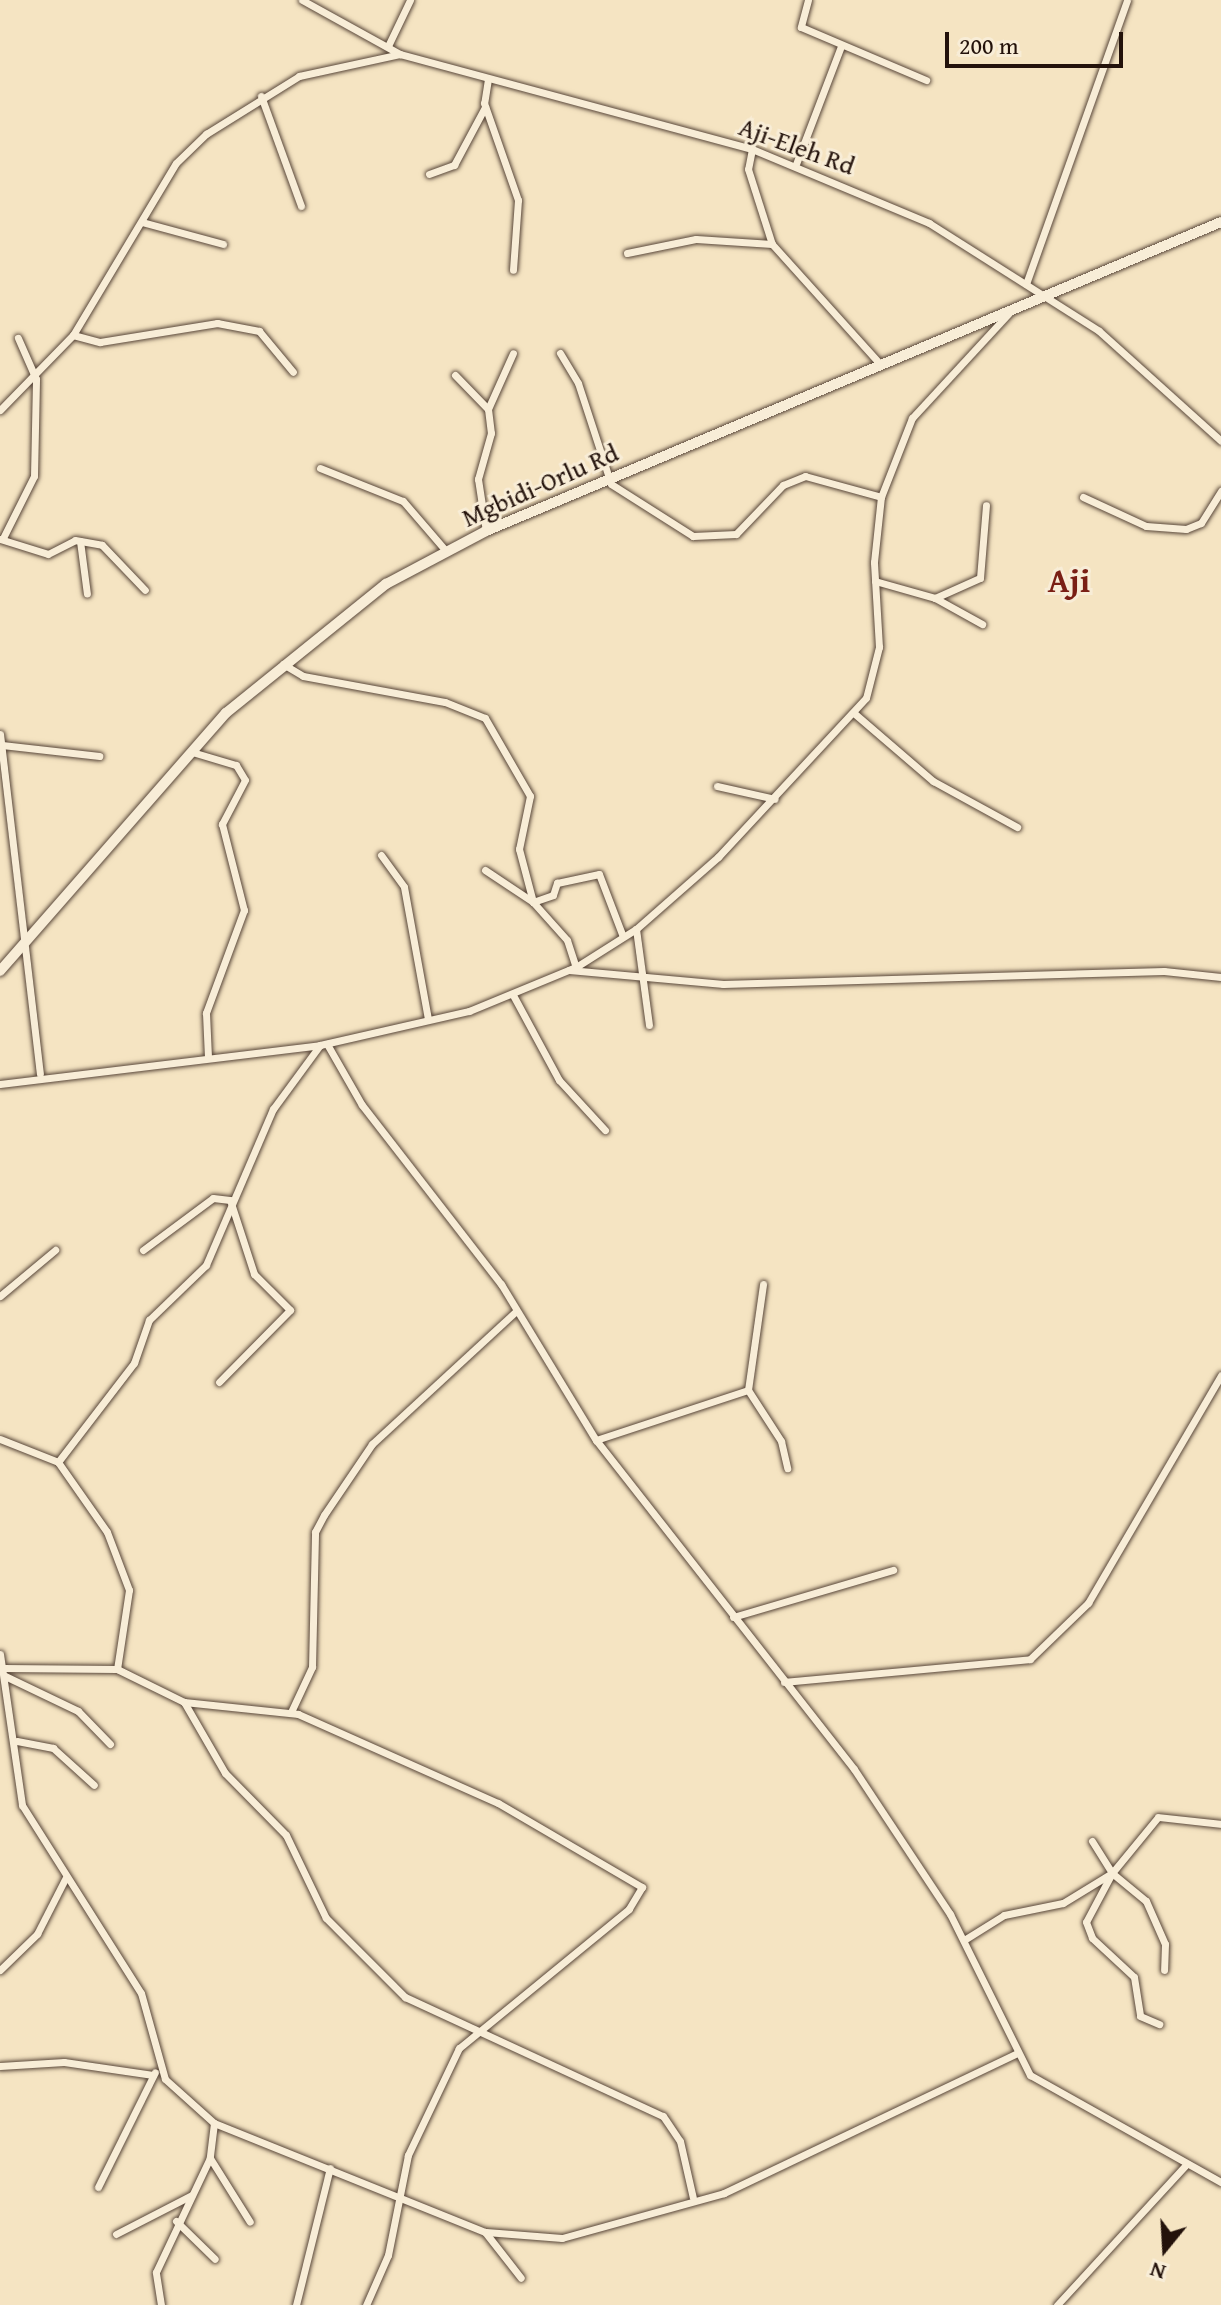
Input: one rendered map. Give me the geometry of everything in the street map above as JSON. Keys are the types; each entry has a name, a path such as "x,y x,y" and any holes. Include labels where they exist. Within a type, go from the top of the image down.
{"main road":[{"name":"Mgbidi-Orlu Rd","path":"0,971 192,752 283,664 386,584 486,531 1221,222"}],"street":[{"name":"Aji-Eleh Rd","path":"302,0 400,54 752,149 796,164 929,223 1050,296 1221,441"},
{"path":"388,46 410,0"},
{"path":"808,0 801,27 926,80"},
{"path":"1026,284 1127,0"},
{"path":"796,164 841,46"},
{"path":"0,410 36,379 73,335 176,163 261,96 340,61 400,54"},
{"path":"429,174 454,165 485,107 488,79"},
{"path":"261,96 301,206"},
{"path":"485,107 518,200 513,270"},
{"path":"752,149 748,169 772,244 880,364"},
{"path":"142,222 223,244"},
{"path":"627,253 696,239 772,244"},
{"path":"0,1084 40,1074 324,1044 428,1019 513,995 572,968 636,929 775,799 855,714 879,647 875,581 881,497 912,418 1008,314"},
{"path":"73,335 100,342 217,323 259,331 293,372"},
{"path":"18,338 36,379 34,476 1,539 48,554 80,541 112,552 145,590"},
{"path":"486,531 478,479 491,433 488,409 513,353"},
{"path":"560,353 578,383 608,479 625,497 706,540 736,534 783,485 805,476 881,497"},
{"path":"455,375 488,409"},
{"path":"320,468 403,501 446,551"},
{"path":"1083,497 1146,526 1186,529 1201,523 1221,491"},
{"path":"935,598 980,578 986,505"},
{"path":"80,541 87,594"},
{"path":"875,581 935,598 982,624"},
{"path":"283,664 303,676 445,702 485,718 530,796 519,849 533,902"},
{"path":"855,714 933,781 1017,827"},
{"path":"0,734 40,1074"},
{"path":"2,745 99,756"},
{"path":"192,752 236,765 245,780 222,824 244,910 206,1013 208,1057"},
{"path":"717,786 775,799"},
{"path":"381,855 404,887 428,1019"},
{"path":"485,870 533,902 567,940 572,968"},
{"path":"533,902 553,895 557,883 599,874 623,937"},
{"path":"636,929 649,1025"},
{"path":"572,968 723,984 1164,971 1221,977"},
{"path":"513,995 559,1080 605,1130"},
{"path":"58,1462 134,1363 149,1320 206,1265 230,1200 273,1109 324,1044"},
{"path":"324,1044 362,1105 516,1311 596,1440 854,1769 964,1940 1016,2054 1062,2098 1185,2166 1221,2182"},
{"path":"143,1250 213,1198 230,1200"},
{"path":"219,1382 290,1310 254,1274 230,1200"},
{"path":"0,1296 55,1250"},
{"path":"763,1284 748,1390 781,1441 787,1468"},
{"path":"291,1712 312,1667 315,1532 324,1515 372,1444 516,1311"},
{"path":"784,1682 1030,1659 1088,1603 1221,1375"},
{"path":"596,1440 748,1390"},
{"path":"0,1439 58,1462 89,1500 124,1567 129,1590 117,1669"},
{"path":"733,1617 893,1570"},
{"path":"0,1654 17,1741 22,1805 141,1993 158,2067 214,2123 330,2168 396,2200 485,2232 562,2238 693,2198 724,2193 1016,2054"},
{"path":"4,1672 117,1669 184,1702 291,1712 498,1803 642,1887 629,1909 474,2031 408,2155 396,2200 388,2255 366,2305"},
{"path":"4,1672 78,1711 110,1744"},
{"path":"184,1702 225,1773 286,1835 340,1933 419,2009 663,2116 680,2141 693,2198"},
{"path":"17,1741 53,1748 94,1785"},
{"path":"1159,2024 1140,2016 1134,1977 1092,1938 1086,1922 1112,1873 1158,1817 1221,1824"},
{"path":"1092,1841 1112,1873 1146,1901 1165,1944 1164,1970"},
{"path":"964,1940 1004,1915 1063,1903 1112,1873"},
{"path":"0,1970 37,1934 66,1877"},
{"path":"0,2066 64,2062 153,2075"},
{"path":"98,2187 158,2067"},
{"path":"161,2305 156,2272 176,2221 198,2192 210,2158 214,2123"},
{"path":"210,2158 250,2222"},
{"path":"1057,2305 1185,2166"},
{"path":"296,2305 330,2168"},
{"path":"116,2234 198,2192"},
{"path":"176,2221 215,2259"},
{"path":"485,2232 521,2278"}],"district":[{"name":"Aji","path":"1069,580"}]}
